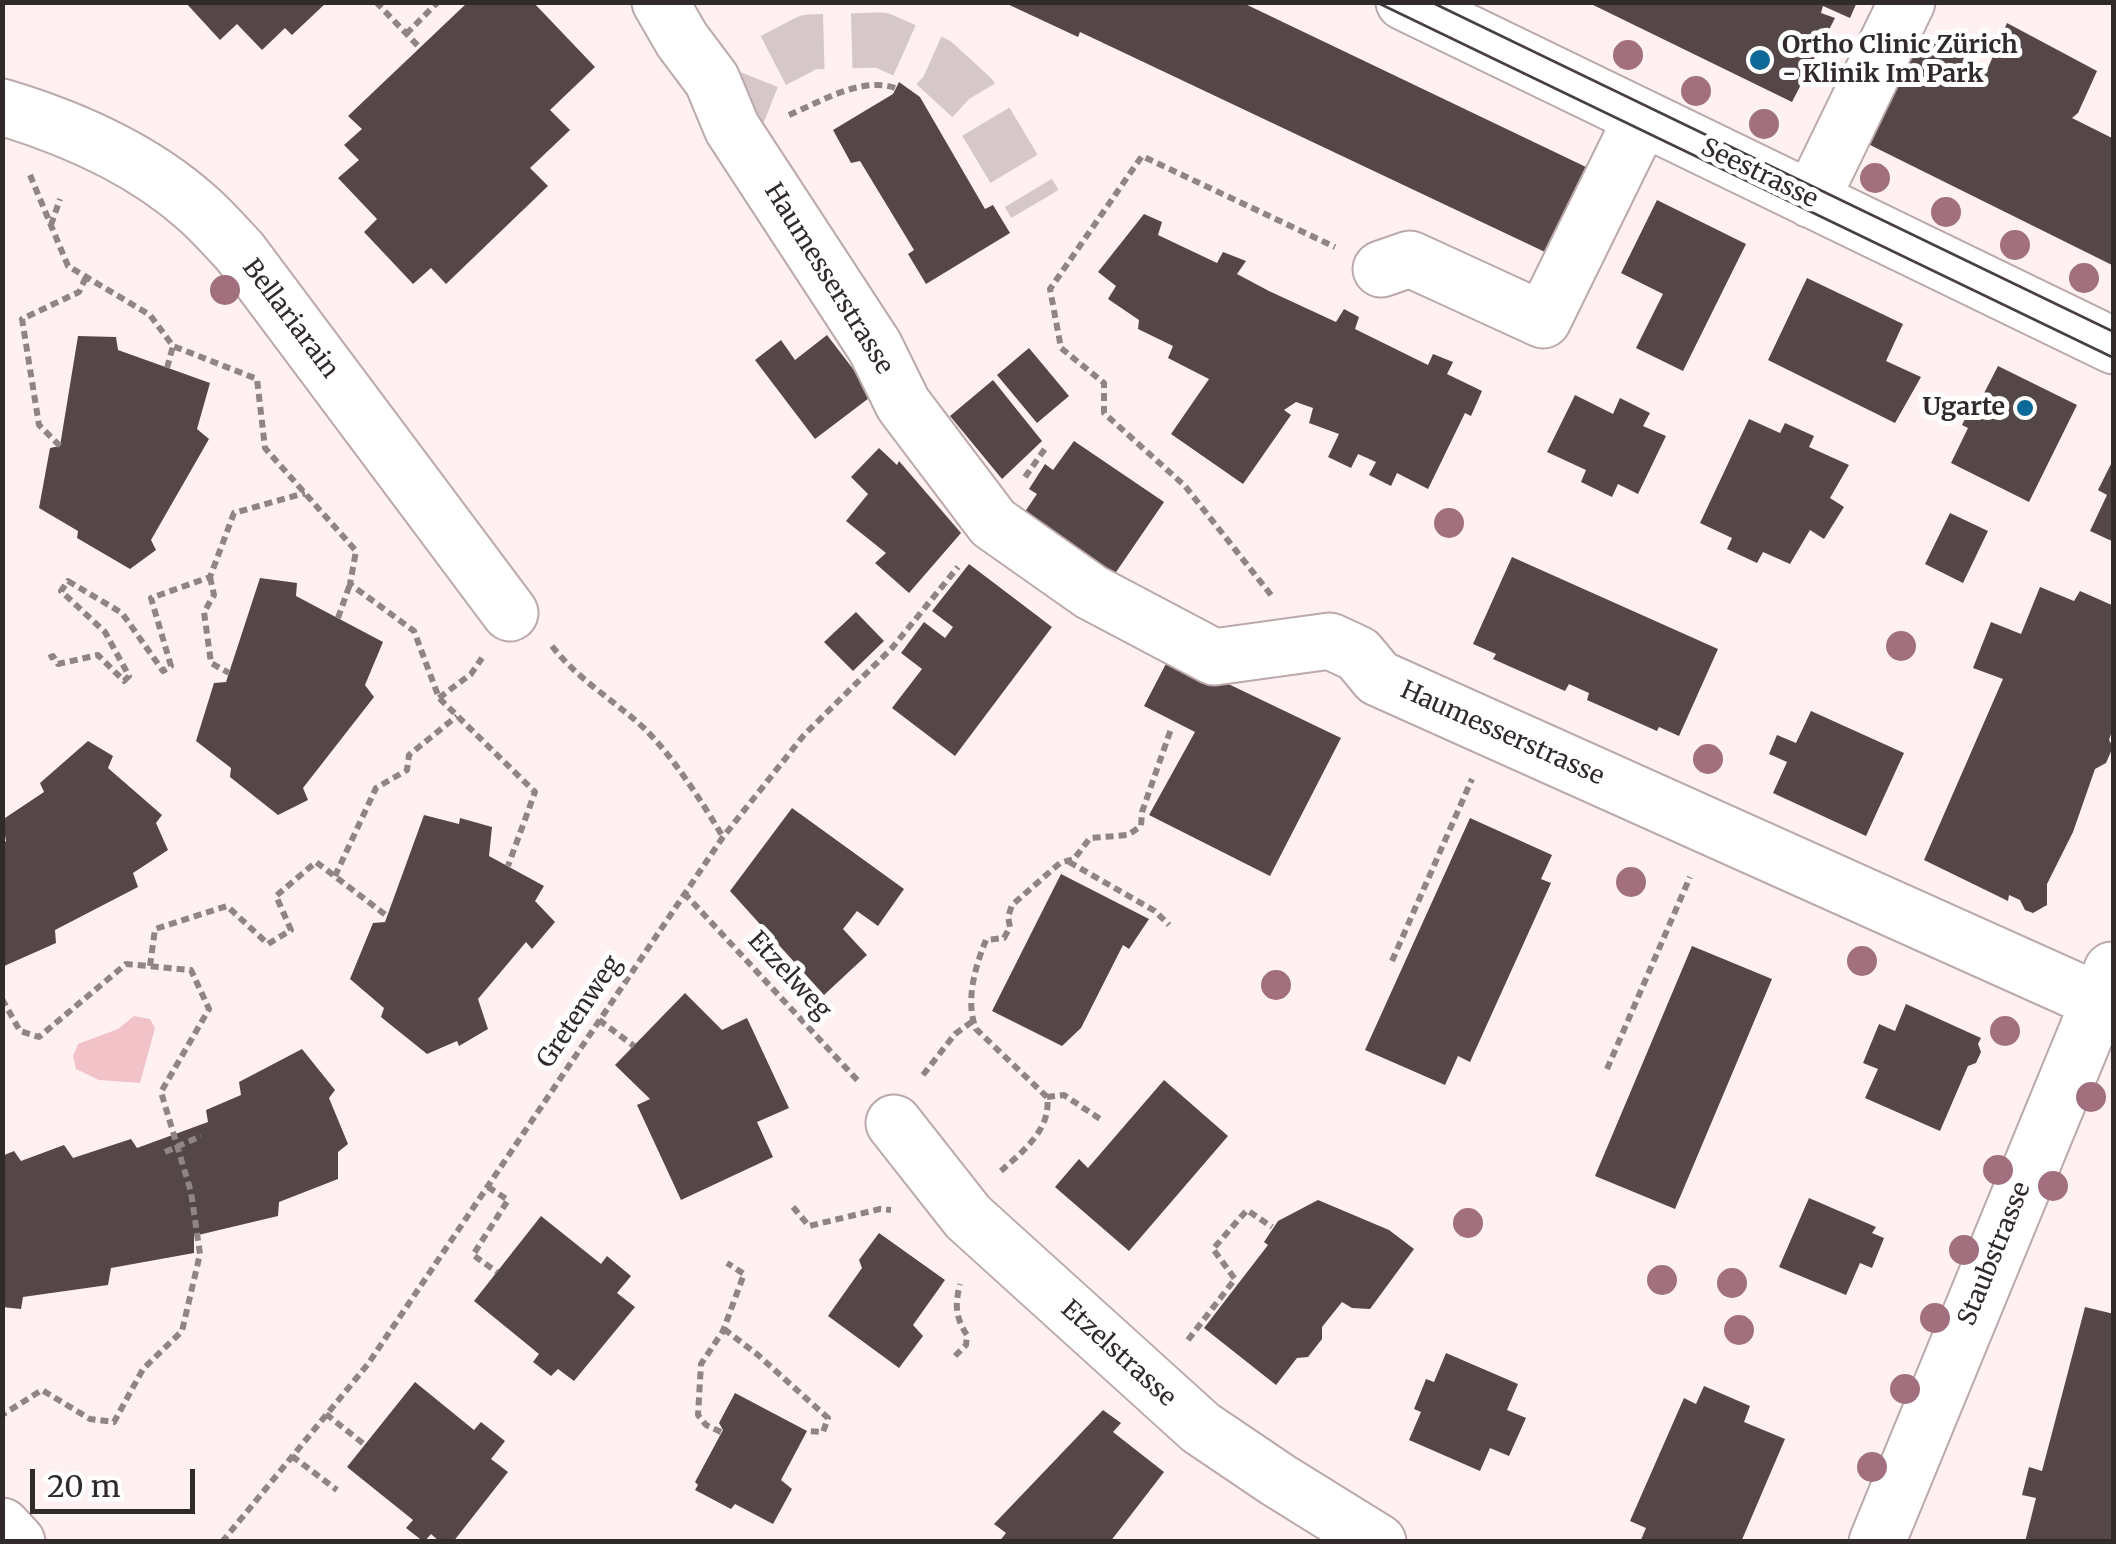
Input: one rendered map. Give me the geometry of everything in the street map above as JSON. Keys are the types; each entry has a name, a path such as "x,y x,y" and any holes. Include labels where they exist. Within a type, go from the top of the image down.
{"street":[{"name":"Haumesserstrasse","path":"660,2 712,80 732,128 875,348 903,404 994,523 1091,592 1214,657 1330,641 1358,654 1378,678 2109,992"},
{"name":"Seestrasse","path":"1404,2 2114,346"},
{"path":"1811,200 1907,2"},
{"name":"Bellariarain","path":"2,107 53,122 112,149 195,206 240,252 510,613"},
{"path":"1381,269 1410,258 1543,320 1642,118"},
{"name":"Staubstrasse","path":"1877,1542 2109,992"},
{"name":"Etzelstrasse","path":"879,1106 968,1217 1201,1428 1378,1542"},
{"path":"2,1526 17,1542"}],"path":[{"path":"376,2 420,48"},
{"path":"406,34 438,2"},
{"path":"784,118 840,93 880,83 895,88"},
{"path":"1330,641 1265,590 1185,486 1104,412 1104,383 1061,348 1050,289 1142,156 1381,269"},
{"path":"23,160 68,266 150,314 173,346 257,379 265,448 356,551 338,618"},
{"path":"51,225 60,200"},
{"path":"60,446 38,424 22,319 78,292 86,277"},
{"path":"168,368 173,346"},
{"path":"229,673 211,664 204,612 214,595 210,577 234,514 305,493"},
{"name":"Gretenweg","path":"222,1542 368,1364 723,837 804,735 892,648 994,523"},
{"path":"49,658 52,656 58,664 98,655 124,681 129,676 106,632 61,591 68,581 122,613 163,671 171,666 151,598 210,577"},
{"path":"350,584 414,631 438,698 536,792 508,866"},
{"path":"562,658 573,672 647,732 723,837"},
{"path":"438,698 471,674"},
{"path":"335,876 376,788 407,770 409,755 457,716"},
{"path":"993,1179 1028,1146 1043,1126 1049,1106 1047,1096 976,1030 972,993 977,961 986,940 1004,938 1010,927 1012,905 1060,863 1074,859 1090,838 1128,835 1141,826 1142,812 1171,729"},
{"path":"1392,962 1467,791"},
{"path":"1068,861 1155,911 1169,925"},
{"path":"150,966 155,929 227,906 268,944 291,930 276,896 316,862 386,916"},
{"path":"1607,1069 1691,875"},
{"name":"Etzelweg","path":"684,892 879,1106"},
{"path":"2,999 20,1031 39,1037 126,964 191,970 209,1009 161,1092 191,1192 200,1254 182,1331 143,1368 114,1422 90,1419 42,1390 2,1415"},
{"path":"600,1020 634,1046"},
{"path":"932,1060 973,1021"},
{"path":"1047,1096 1064,1096 1100,1118"},
{"path":"165,1152 201,1136"},
{"path":"488,1187 508,1200 473,1254 497,1272"},
{"path":"793,1207 809,1226 880,1209 894,1210 902,1217"},
{"path":"1187,1342 1235,1279 1212,1250 1247,1210 1272,1227"},
{"path":"721,1432 706,1425 698,1415 701,1364 724,1329 744,1274 727,1263"},
{"path":"955,1356 966,1344 967,1335 958,1321 956,1301 962,1273"},
{"path":"724,1329 758,1354 828,1418 823,1432 807,1431"},
{"path":"326,1414 365,1445"},
{"path":"292,1456 336,1490"}],"shaded area":[{"path":"134,1016 150,1019 155,1028 140,1083 99,1080 76,1069 73,1056 78,1044 118,1029"}],"building":[{"path":"185,2 327,2 292,35 285,28 262,50 237,24 220,40"},
{"path":"468,2 533,2 595,67 550,110 570,130 530,168 548,186 446,284 431,268 413,284 364,232 377,219 338,178 359,160 344,145 362,129 348,116"},
{"path":"1003,2 1241,2 1586,167 1545,252 1080,32 1078,37"},
{"name":"Ortho Clinic Zürich - Klinik Im Park","path":"1587,2 1857,2 1850,18 1823,6 1821,13 1835,18 1792,102"},
{"path":"2007,23 2097,71 2072,118 2114,139 2114,266 1856,138 1910,30 1988,68"},
{"path":"899,82 920,97 985,209 993,205 1010,233 926,284 908,254 914,250 860,161 851,163 833,130 893,94"},
{"path":"1657,200 1746,244 1683,371 1636,348 1663,294 1621,273"},
{"path":"1144,214 1162,222 1158,235 1217,263 1223,252 1246,261 1237,274 1269,291 1336,322 1344,309 1359,317 1355,329 1428,365 1433,354 1453,362 1447,374 1482,391 1471,416 1465,413 1428,489 1397,473 1391,486 1369,475 1376,462 1358,454 1351,468 1328,457 1339,434 1309,423 1313,408 1296,402 1284,410 1291,415 1243,484 1171,434 1209,379 1168,358 1173,346 1138,329 1139,320 1108,299 1116,286 1098,272"},
{"path":"1807,278 1903,324 1886,361 1921,377 1895,423 1768,360"},
{"path":"827,335 873,395 815,439 755,360 781,340 795,360"},
{"path":"78,336 116,337 118,350 210,383 197,429 209,439 151,540 156,550 130,569 77,538 78,531 39,508 50,448 60,446"},
{"path":"1029,348 1069,396 1037,423 997,375"},
{"path":"1998,366 2077,405 2029,502 1951,463 1968,428 1962,425"},
{"path":"993,380 1042,441 1002,479 950,416"},
{"path":"1575,395 1613,414 1620,398 1650,413 1643,426 1666,436 1638,494 1618,484 1612,497 1581,482 1586,470 1547,452"},
{"path":"1749,419 1780,433 1785,423 1814,436 1809,447 1849,465 1830,498 1844,507 1824,539 1810,530 1790,564 1763,552 1757,563 1727,549 1732,538 1700,523"},
{"path":"1074,441 1164,502 1112,578 1022,516 1037,494 1029,489 1045,464 1053,470"},
{"path":"879,448 897,465 899,461 961,533 909,593 875,563 886,553 846,521 868,494 851,477"},
{"path":"2111,464 2114,542 2090,531 2107,495 2098,490"},
{"path":"1950,513 1988,531 1963,583 1925,564"},
{"path":"1512,557 1718,649 1679,736 1659,727 1657,731 1587,700 1589,693 1569,684 1565,691 1493,659 1496,654 1473,644"},
{"path":"969,564 1052,627 955,756 892,708 922,669 901,653 924,622 945,638 953,627 932,611"},
{"path":"260,578 297,583 296,596 383,642 365,685 374,697 303,788 308,800 278,815 230,777 231,768 196,741 214,683 226,682"},
{"path":"2040,587 2074,601 2080,591 2114,606 2114,725 2109,740 2113,747 2106,763 2095,769 2073,832 2047,884 2047,905 2033,913 2025,910 2020,900 2009,895 2008,901 1924,860 2003,679 1973,668 1991,622 2021,634"},
{"path":"856,612 884,641 853,671 824,642"},
{"path":"1170,656 1341,738 1270,876 1149,815 1195,732 1144,706"},
{"path":"1811,711 1904,753 1866,836 1773,793 1787,762 1769,754 1777,735 1796,743"},
{"path":"88,741 113,756 108,768 162,815 156,823 168,850 133,873 138,887 55,930 56,943 2,967 2,844 6,841 2,820 44,792 40,783"},
{"path":"792,808 904,889 878,926 857,911 843,929 867,955 824,995 730,891"},
{"path":"424,815 459,824 460,818 492,827 489,856 544,886 535,901 555,922 532,949 526,942 478,999 488,1029 459,1046 457,1041 427,1054 381,1017 384,1008 350,979 373,923 385,922"},
{"path":"1470,818 1552,855 1541,879 1551,883 1470,1062 1458,1056 1445,1085 1365,1050"},
{"path":"1061,874 1149,919 1129,949 1123,945 1081,1028 1062,1046 992,1011"},
{"path":"1692,946 1772,979 1675,1209 1595,1176"},
{"path":"685,993 722,1030 747,1018 789,1108 757,1122 773,1157 681,1200 637,1105 650,1099 615,1065"},
{"path":"1906,1004 1981,1038 1981,1052 1976,1063 1968,1066 1940,1131 1865,1098 1878,1069 1863,1063 1879,1024 1895,1031"},
{"path":"302,1049 335,1090 329,1098 348,1144 338,1152 338,1179 279,1202 278,1216 194,1236 194,1253 111,1268 108,1285 23,1297 21,1309 2,1307 2,1156 14,1151 21,1161 64,1145 73,1158 131,1139 137,1148 208,1122 206,1110 241,1095 239,1082"},
{"path":"1164,1080 1228,1136 1129,1251 1055,1187 1079,1159 1088,1168"},
{"path":"1809,1198 1876,1227 1872,1233 1884,1238 1872,1268 1860,1263 1846,1295 1779,1267"},
{"path":"1318,1200 1389,1230 1414,1249 1370,1309 1352,1308 1342,1302 1322,1327 1322,1339 1308,1357 1297,1358 1276,1385 1204,1328 1268,1245 1264,1242 1278,1221"},
{"path":"541,1216 601,1264 607,1256 631,1276 617,1293 635,1307 574,1381 558,1369 551,1376 533,1362 539,1354 474,1301"},
{"path":"879,1233 945,1280 913,1325 923,1336 899,1368 828,1316 862,1268 859,1260"},
{"path":"2085,1307 2114,1314 2114,1542 2025,1542 2036,1498 2022,1495 2029,1467 2042,1471"},
{"path":"1446,1353 1518,1384 1507,1410 1526,1418 1509,1456 1490,1448 1480,1471 1409,1440 1421,1412 1414,1409 1426,1379 1434,1382"},
{"path":"415,1382 474,1430 481,1422 505,1441 491,1459 508,1472 453,1542 440,1542 431,1534 424,1542 406,1528 413,1520 347,1467"},
{"path":"1704,1386 1750,1406 1744,1422 1785,1439 1741,1542 1640,1542 1646,1528 1630,1521 1684,1398 1696,1404"},
{"path":"735,1393 807,1431 781,1480 792,1489 773,1524 735,1504 731,1509 695,1490 695,1482 723,1430 719,1423"},
{"path":"1103,1410 1121,1423 1113,1432 1164,1472 1110,1542 999,1542 1006,1533 994,1524"}],"tunnel":[{"path":"732,128 755,70 809,42 881,40 935,64 971,97 1035,204"}],"tram line":[{"path":"1376,2 2114,358"},
{"path":"1431,2 2114,332"}],"place":[{"name":"Ortho Clinic Zürich - Klinik Im Park","path":"1760,60"},
{"name":"Ugarte","path":"2025,408"}]}
